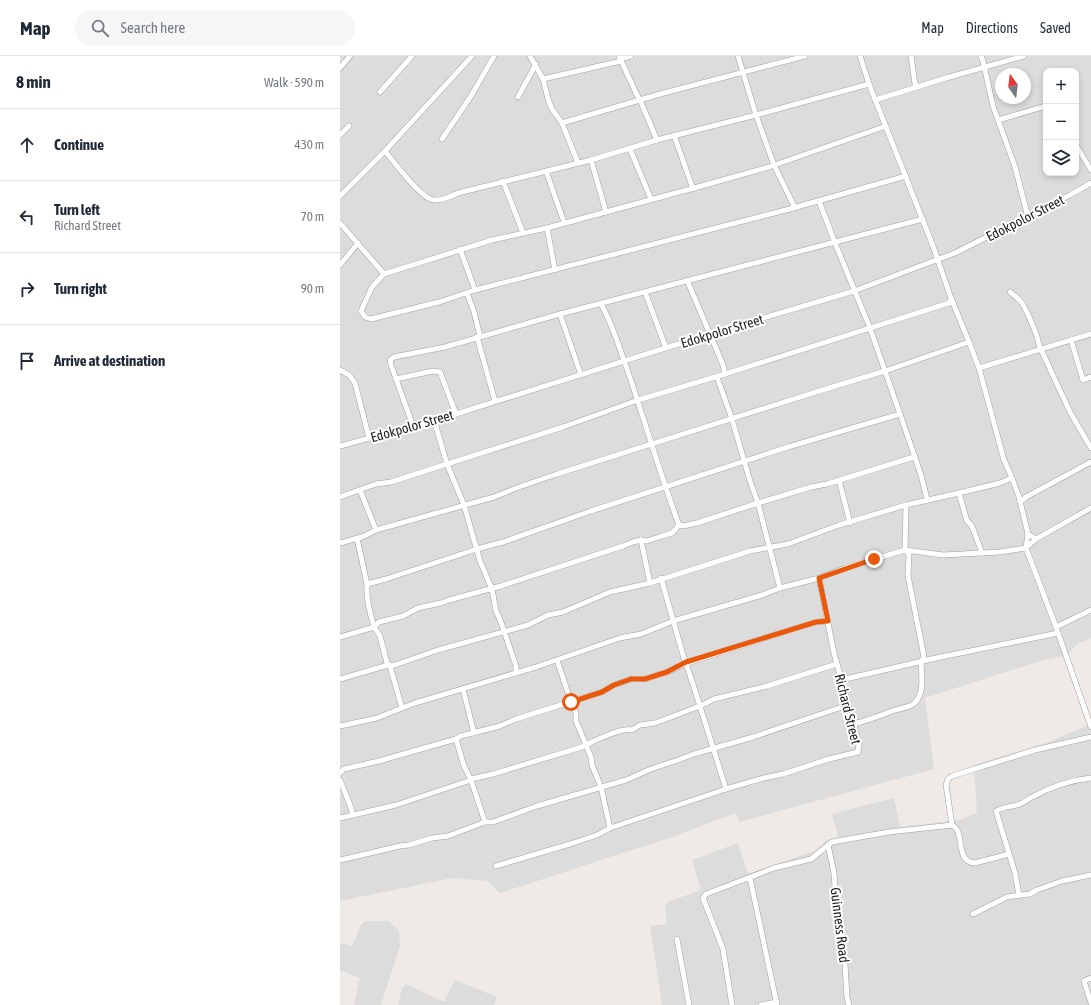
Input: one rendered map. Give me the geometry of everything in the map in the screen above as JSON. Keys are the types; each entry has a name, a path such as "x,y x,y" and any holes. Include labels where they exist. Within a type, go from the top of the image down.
{"street":[{"path":"340,68 350,56"},
{"path":"380,92 412,56"},
{"path":"340,196 385,151 472,56"},
{"path":"442,139 471,96 494,56"},
{"path":"530,56 536,64 543,79 552,109 562,123 578,163"},
{"path":"543,79 631,56"},
{"path":"738,56 756,115 774,165 794,208"},
{"path":"562,123 743,71 757,69 805,56"},
{"path":"860,56 875,100 936,252 951,298 979,368 1004,460 1020,502 1028,534 1026,548 1056,627 1091,727"},
{"path":"911,56 915,84 918,87"},
{"path":"981,56 993,106 1015,167 1028,217"},
{"path":"875,100 1024,56"},
{"path":"620,58 657,140"},
{"path":"518,97 536,64"},
{"path":"385,151 423,195 432,200 440,200 458,193 591,160 674,135 756,115 869,84"},
{"path":"998,120 1043,107"},
{"path":"340,135 349,126"},
{"path":"886,126 774,165 693,189 564,222 547,228 460,249 384,274 372,287 361,311 365,317 372,319 379,318 440,302 475,290 794,208 906,176"},
{"path":"674,135 693,189"},
{"path":"630,149 651,199"},
{"path":"1079,151 1091,170"},
{"path":"591,160 606,212"},
{"path":"546,171 564,222"},
{"path":"503,181 523,233"},
{"name":"Edokpolor Street","path":"340,446 456,414 710,334 854,291 955,253 1028,217 1091,182"},
{"path":"819,201 870,328 921,475 927,500"},
{"path":"412,426 391,365 390,360 394,357 445,346 687,280 922,220"},
{"path":"340,223 384,274"},
{"path":"547,228 555,270"},
{"path":"340,265 358,243"},
{"path":"460,249 475,290"},
{"path":"687,280 725,374"},
{"path":"645,292 666,348"},
{"path":"1010,292 1021,302 1026,311 1038,335 1042,349 1070,412 1091,448"},
{"path":"467,293 474,312 495,401"},
{"path":"340,497 376,484 391,482 563,427 638,400 949,303 951,298"},
{"path":"601,304 610,319 653,444 665,487 679,525"},
{"path":"560,314 581,374"},
{"path":"979,368 1091,334"},
{"path":"1071,340 1083,380 1091,377"},
{"path":"340,543 376,530 494,497 519,487 885,371 969,342"},
{"path":"340,370 350,374 355,383 369,438"},
{"path":"396,379 433,371 440,372 456,414"},
{"path":"717,376 758,503 780,588"},
{"path":"367,584 398,576 477,549 503,542 591,510 788,447 900,414"},
{"path":"434,420 447,464 464,505 480,560 492,589 496,611 516,666 516,673"},
{"path":"679,525 683,526 697,523 914,456"},
{"path":"1020,502 1026,497 1091,462"},
{"path":"340,679 408,661 438,650 528,625 548,615 568,610 610,592 650,582 736,555 788,544 839,525 850,523 906,505 1000,483 1012,478"},
{"path":"839,480 850,523"},
{"path":"360,490 376,530"},
{"path":"959,493 967,521 972,526 982,553"},
{"path":"853,724 911,705 916,702 921,692 921,661 924,658 908,576 909,554 905,550 906,505"},
{"path":"340,726 377,718 402,708 557,660 620,638 641,634 673,621 754,598 780,588 819,578 845,568 905,550 943,556 1026,548 1036,539 1091,508"},
{"path":"340,637 374,627 379,622 403,616 418,608 492,589 633,542 641,540 647,541 672,533 679,525"},
{"path":"1028,534 1036,539"},
{"path":"357,538 367,584 368,608 374,627 380,636 402,708"},
{"path":"641,540 650,582"},
{"path":"496,866 577,841 610,828 726,790 661,578"},
{"name":"Richard Street","path":"726,790 829,759 858,752 859,744 837,664 819,578"},
{"path":"1056,627 1091,610"},
{"path":"340,773 344,769 500,726 516,719 602,692 614,685 631,679 645,679 667,672 686,662 816,622 828,621"},
{"path":"842,680 921,661 1058,633"},
{"path":"557,660 576,713 576,721 601,787 610,828"},
{"path":"340,818 396,805 471,780 586,745 627,728 632,730 640,725 655,722 700,706 714,699 767,686 837,664"},
{"path":"463,689 474,732"},
{"path":"340,860 409,845 432,838 448,836 486,822 493,822 537,806 626,780 651,769 713,748 752,737 848,705"},
{"path":"1009,854 975,863 964,858 957,829 952,825 946,785 948,778 1035,750 1091,736"},
{"path":"456,739 464,766 471,780 486,822"},
{"path":"1019,894 1015,873 996,812 997,810 1027,802 1033,796 1062,785 1091,778"},
{"path":"340,780 350,805 352,816"},
{"path":"732,1005 722,949 703,898 706,894 774,868 812,859 832,842 859,836 952,825"},
{"name":"Guinness Road","path":"828,845 834,873 838,925 845,964 847,997 849,1005"},
{"path":"973,914 997,901 1019,894 1030,894 1062,881 1091,875"},
{"path":"750,878 777,1004 761,1005"},
{"path":"677,939 689,1005"},
{"path":"1091,978 1084,981 1091,1003"}],"shaded area":[{"path":"340,56 1091,56 1091,638 1076,645 1068,655 1040,661 925,698 934,769 739,822 736,813 672,837 500,893 487,881 452,878 340,901"},
{"path":"1091,724 1091,1005 662,1005 650,926 667,924 665,906 670,901 701,890 692,860 738,843 748,874 814,851 827,840 838,837 832,814 894,798 900,827 959,820 977,813 974,765 1048,742"},
{"path":"366,921 389,921 399,931 400,946 381,1005 354,1005 360,978 340,970 340,943 352,946 361,925"},
{"path":"455,980 497,997 494,1005 398,1005 402,988 406,984 444,1002"}],"route":[{"path":"571,702 602,692 614,685 631,679 645,679 667,672 686,662 802,626 816,622 828,621 819,578 874,559"}]}
